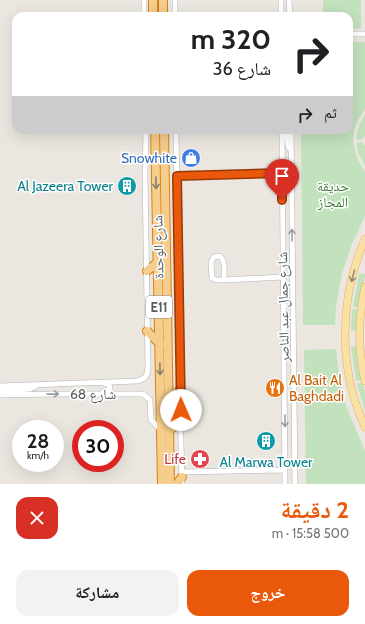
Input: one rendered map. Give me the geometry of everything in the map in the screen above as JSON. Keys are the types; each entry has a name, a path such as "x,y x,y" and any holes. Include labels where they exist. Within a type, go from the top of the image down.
{"highway":[{"path":"153,0 153,12"},
{"name":"شارع الوحدة","path":"155,134 162,484"},
{"name":"شارع الوحدة","path":"164,134 170,484"},
{"path":"147,271 158,262"},
{"path":"147,332 160,344"},
{"path":"169,438 174,422 180,389"}],"main road":[{"path":"365,240 355,267 346,310 347,359 351,386 359,413 365,426"},
{"path":"365,287 361,312 360,346 365,381"}],"street":[{"path":"144,0 144,12"},
{"path":"175,0 175,12"},
{"path":"281,0 281,12"},
{"path":"290,0 290,12"},
{"path":"353,34 365,34"},
{"path":"146,134 147,332"},
{"path":"176,134 181,479 285,470"},
{"name":"شارع جمال عبد الناصر","path":"282,134 285,484"},
{"path":"286,134 288,146 291,150"},
{"name":"شارع جمال عبد الناصر","path":"291,134 295,484"},
{"path":"177,176 282,173"},
{"path":"224,280 223,258 220,256 214,257 211,262 212,278 216,280 224,280 283,277"},
{"name":"شارع 68","path":"0,386 142,380 146,376 148,367 147,332"},
{"path":"98,394 110,388 107,384 100,382"},
{"path":"0,390 30,389 37,385"},
{"name":"شارع 68","path":"0,395 146,395 150,403 152,421 161,430"}],"green space":[{"path":"323,0 361,0 361,28 353,29 353,12 323,12"},
{"name":"حديقة المجاز","path":"353,42 365,42 365,109 354,130 353,141 357,158 365,172 365,216 352,244 342,273 336,306 335,325 303,325 301,134 353,134"},
{"path":"365,114 365,136 362,140 356,139 359,126"},
{"path":"357,142 363,142 365,146 365,166 358,153"},
{"path":"359,273 365,274 365,276 359,307 353,307"},
{"path":"352,309 359,310 357,331 351,330"},
{"path":"358,346 362,380 356,381 351,347"},
{"path":"336,349 340,383 346,406 365,451 365,484 306,484 304,350"},
{"path":"362,382 365,392 365,412 357,384"}],"place":[{"name":"Snowhite","path":"191,158"},
{"name":"Al Jazeera Tower","path":"127,186"},
{"name":"Al Bait Al Baghdadi","path":"275,388"},
{"name":"Al Marwa Tower","path":"266,441"},
{"name":"Life","path":"200,459"}],"route":[{"path":"181,410 177,176 282,173 282,200"}]}
